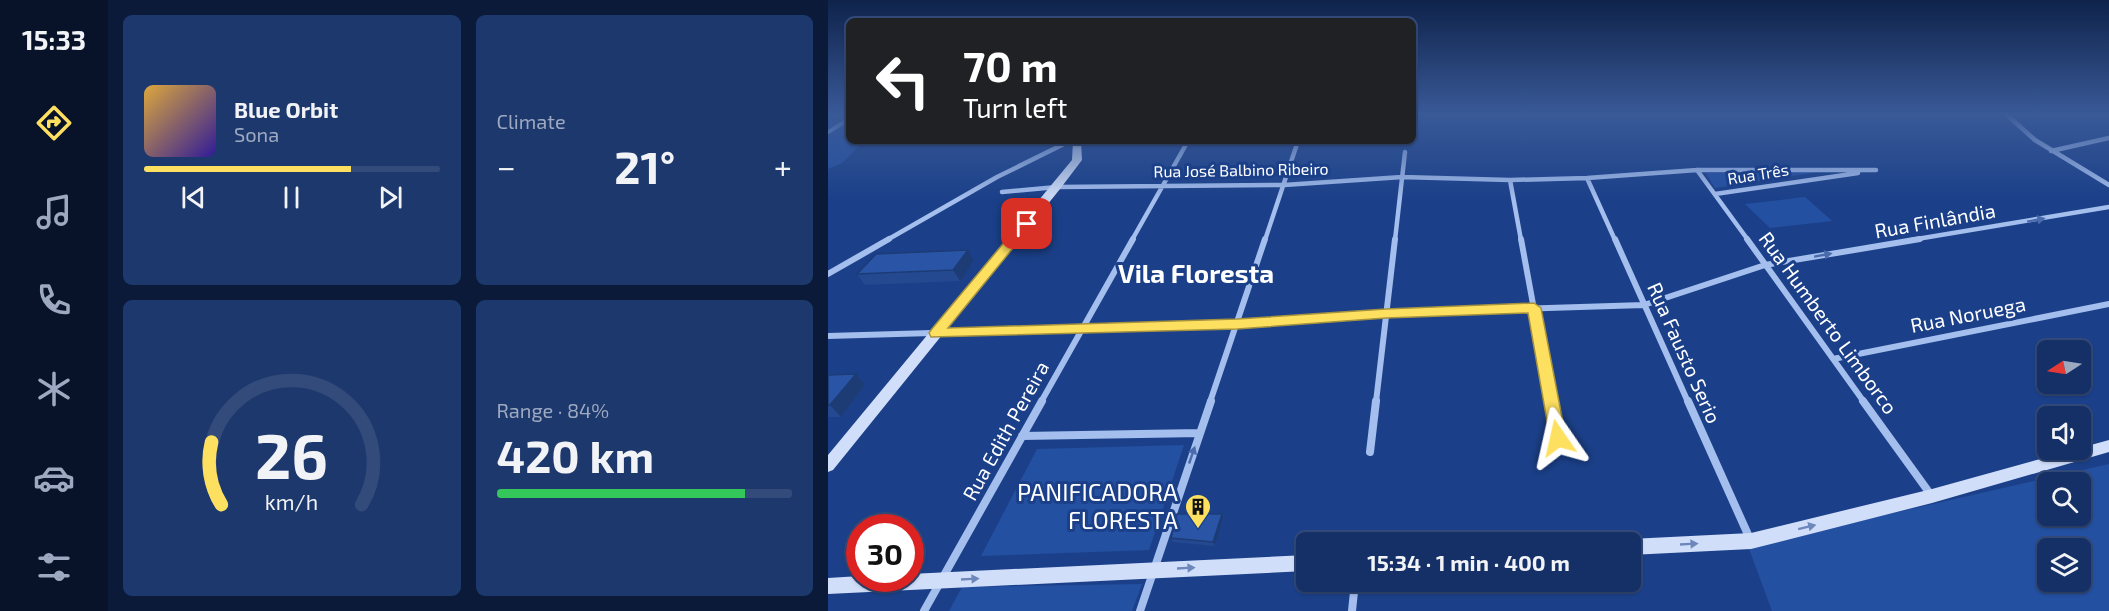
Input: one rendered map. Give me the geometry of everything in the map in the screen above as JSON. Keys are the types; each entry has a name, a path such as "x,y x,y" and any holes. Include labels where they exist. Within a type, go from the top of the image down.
{"main road":[{"path":"828,466 1057,187 1077,160 1077,144"},
{"path":"1641,546 1751,541 1932,496 2109,447"},
{"path":"828,586 1296,563"}],"street":[{"path":"828,274 997,177 1064,144"},
{"name":"Rua Edith Pereira","path":"924,611 1186,144"},
{"path":"1140,611 1297,144"},
{"path":"2040,144 2109,185"},
{"path":"2051,151 2084,144"},
{"path":"1370,452 1405,152"},
{"name":"Rua José Balbino Ribeiro","path":"1002,192 1057,187 1284,185 1402,177 1510,180 1587,178 1697,170 1876,170"},
{"name":"Rua Humberto Limborco","path":"1697,170 1932,496"},
{"name":"Rua Três","path":"1715,194 1876,170"},
{"name":"Rua Fausto Serio","path":"1587,178 1751,541"},
{"path":"1510,180 1558,438"},
{"name":"Rua Finlândia","path":"828,336 1237,324 1386,313 1644,305 1765,265 2109,207"},
{"name":"Rua Noruega","path":"1833,359 2109,304"},
{"path":"1022,436 1200,433"},
{"path":"1352,611 1354,592"}],"shaded area":[{"path":"828,144 861,144 842,163 828,169"},
{"path":"1819,172 1715,188 1706,173"},
{"path":"1805,197 1832,221 1770,228 1745,204"},
{"path":"1184,445 1149,550 981,556 1037,449"},
{"path":"2109,464 2109,611 1772,611 1748,546 2037,480 2037,526 2091,526 2091,472 2074,472"},
{"path":"1142,584 1132,611 949,611 962,587"}],"building":[{"path":"968,250 953,270 857,274 876,254"},
{"path":"856,374 830,405 828,405 828,375"},
{"name":"PANIFICADORA FLORESTA","path":"1177,514 1222,514 1213,542 1171,538"}],"place":[{"name":"PANIFICADORA FLORESTA","path":"1198,530"}],"district":[{"name":"Vila Floresta","path":"1196,274"}],"route":[{"path":"1027,224 936,333 1237,324 1386,313 1534,308 1558,438"}]}
